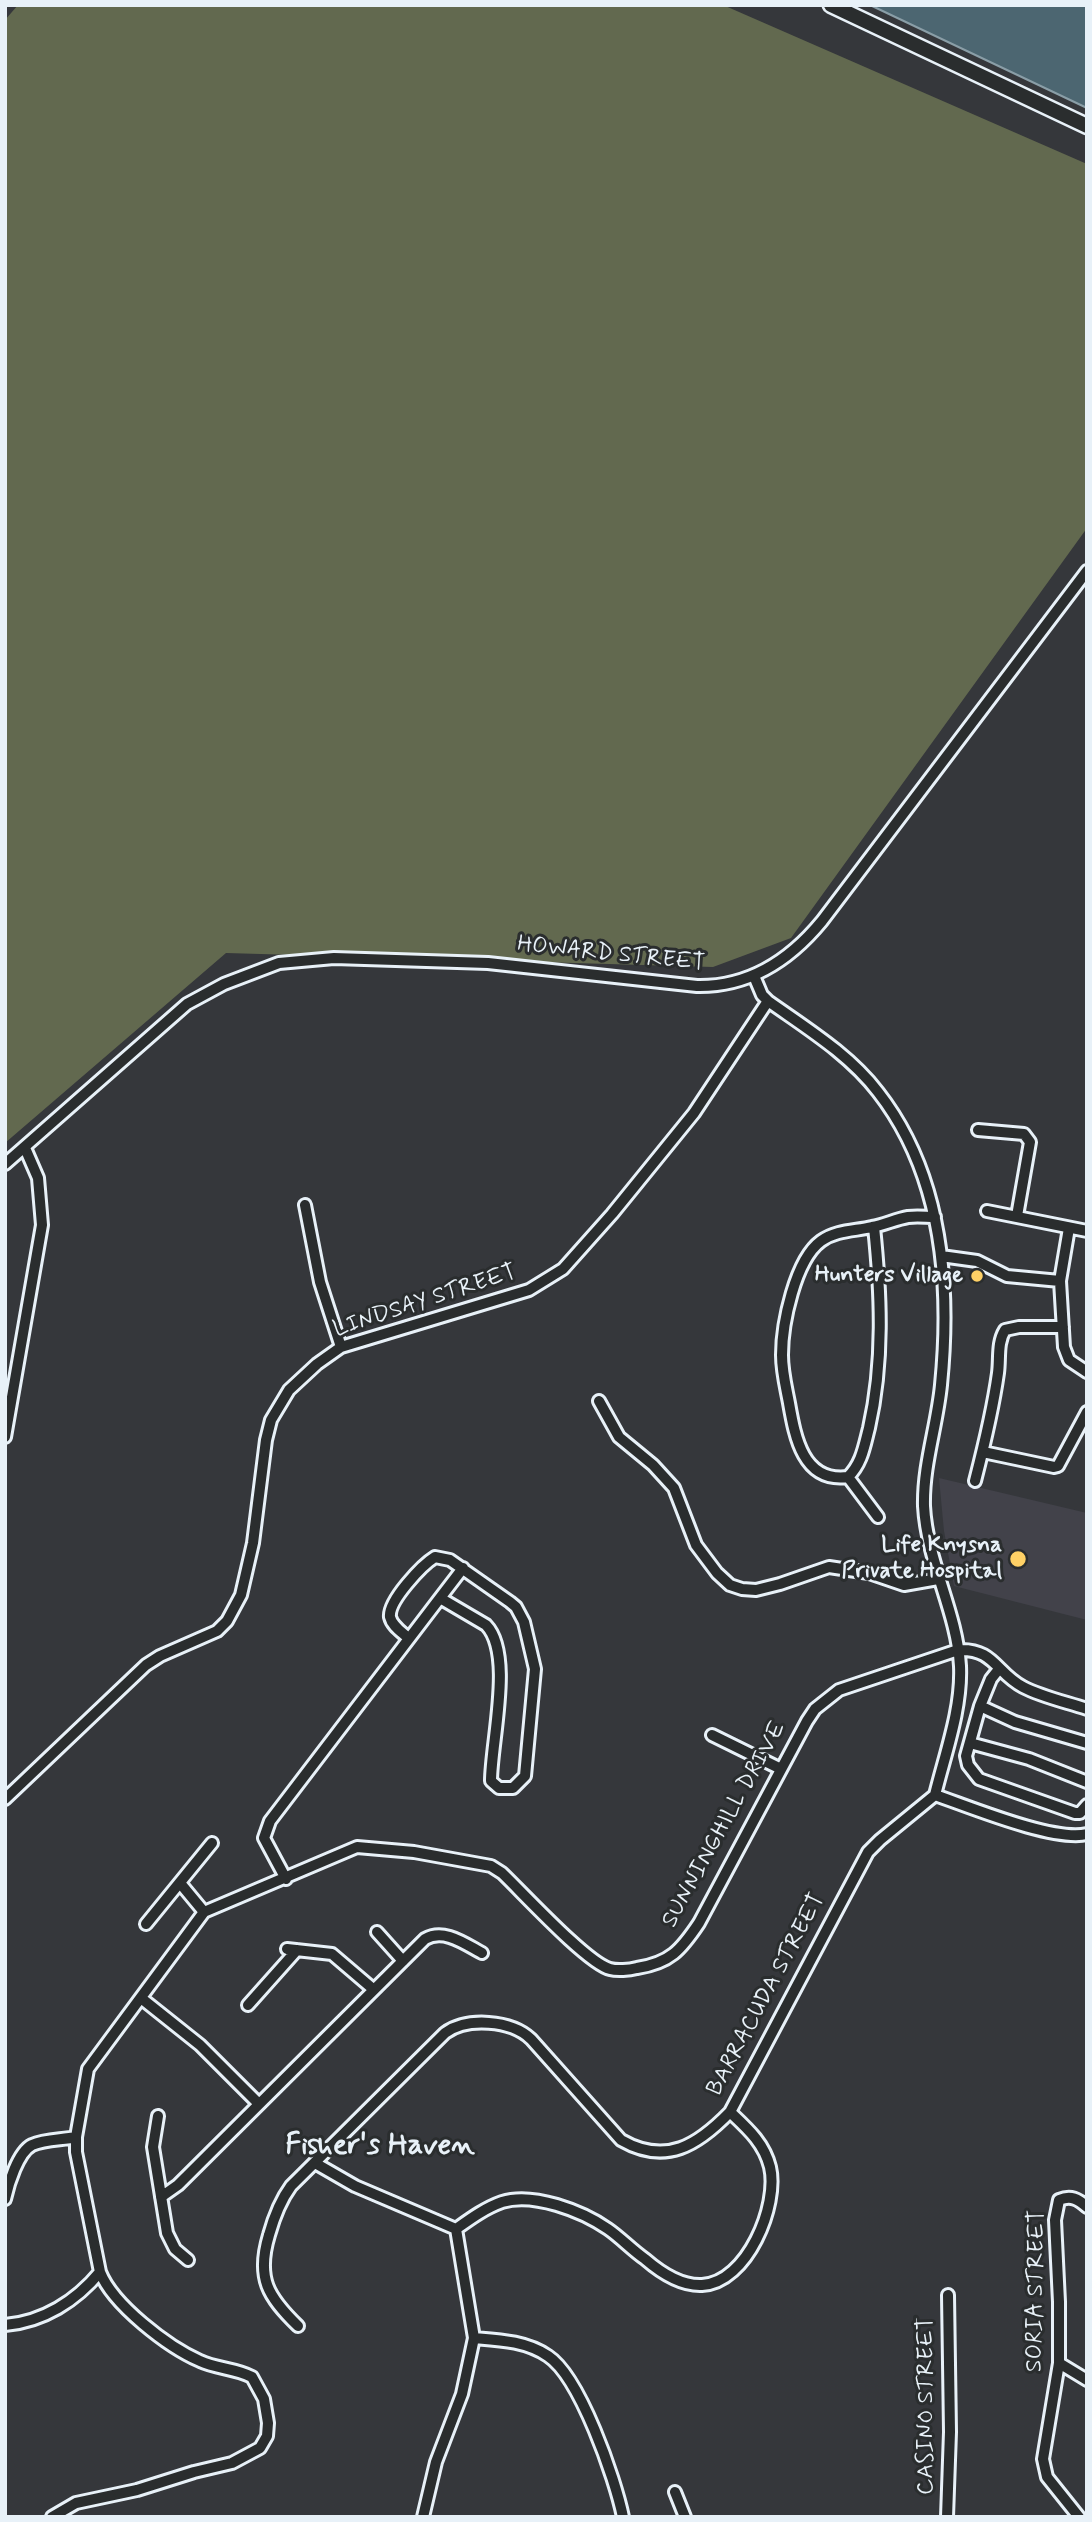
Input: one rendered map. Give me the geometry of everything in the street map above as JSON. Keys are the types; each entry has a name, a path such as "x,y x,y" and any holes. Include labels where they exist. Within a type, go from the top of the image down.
{"street":[{"path":"831,5 1087,126"},
{"name":"HOWARD STREET","path":"5,1164 187,1004 224,984 279,962 334,958 488,963 697,986 721,985 754,976 795,950 822,920 1087,571"},
{"path":"754,976 762,995 768,1001 834,1048 878,1091 910,1146 935,1217 941,1256 944,1346 924,1486 925,1528 960,1666 958,1699 935,1796 1066,1836 1087,1834"},
{"name":"LINDSAY STREET","path":"5,1799 146,1665 170,1651 216,1632 227,1621 241,1595 253,1543 271,1420 289,1390 317,1364 341,1347 529,1290 563,1269 612,1214 694,1113 768,1001"},
{"path":"978,1130 1024,1134 1030,1142 1017,1216"},
{"path":"5,1437 41,1225 38,1178 26,1148"},
{"path":"305,1205 320,1282 341,1347"},
{"path":"987,1211 1087,1231"},
{"path":"874,1227 878,1288 877,1394 861,1460 848,1477 836,1479 820,1473 800,1450 783,1374 784,1334 802,1266 814,1247 833,1234 874,1227 908,1217 935,1217"},
{"path":"1069,1228 1060,1281 1066,1355 1087,1372"},
{"path":"941,1256 976,1261 1007,1276 1060,1281"},
{"path":"975,1481 998,1372 1002,1334 1005,1330 1019,1327 1063,1327"},
{"path":"599,1401 619,1437 659,1470 674,1488 696,1545 717,1573 730,1585 742,1590 756,1590 829,1567 869,1573 904,1585 938,1579"},
{"path":"983,1452 1058,1466 1084,1425 1087,1412"},
{"path":"848,1477 878,1517"},
{"path":"408,1638 394,1626 390,1618 391,1608 400,1593 435,1557 444,1557 516,1607 524,1622 534,1658 533,1705 526,1770 522,1780 513,1788 499,1788 491,1781 499,1659 495,1638 486,1625 440,1598"},
{"path":"286,1879 264,1838 268,1825 463,1569"},
{"path":"958,1650 984,1654 1024,1688 1087,1709"},
{"name":"SUNNINGHILL DRIVE","path":"204,1912 357,1847 414,1852 491,1866 502,1873 579,1948 600,1964 610,1969 651,1966 667,1960 680,1950 699,1923 807,1721 826,1699 839,1690 958,1650"},
{"path":"999,1669 991,1679 980,1706 966,1756 968,1765 979,1779 1076,1813 1083,1811 1087,1805"},
{"path":"980,1706 1015,1722 1087,1743"},
{"path":"712,1735 781,1769"},
{"path":"970,1743 1029,1759 1087,1782"},
{"name":"BARRACUDA STREET","path":"298,2326 272,2298 263,2277 263,2261 272,2223 281,2200 291,2186 445,2033 468,2023 503,2026 525,2033 612,2133 634,2148 653,2153 686,2146 712,2130 730,2112 868,1852 935,1796"},
{"path":"146,1924 212,1843"},
{"path":"52,2517 76,2503 137,2490 232,2463 260,2448 267,2436 264,2399 252,2376 201,2362 177,2349 147,2328 108,2288 100,2272 76,2151 88,2069 204,1912 180,1883"},
{"path":"377,1932 403,1961"},
{"path":"161,2197 178,2185 373,1989 433,1934 441,1934 482,1953"},
{"path":"248,2005 292,1950 332,1954 373,1989"},
{"path":"141,1998 200,2045 259,2104"},
{"path":"456,2229 488,2208 505,2201 551,2203 575,2211 607,2228 658,2270 670,2276 701,2285 716,2282 736,2266 759,2235 772,2197 773,2182 766,2154 756,2136 730,2112"},
{"path":"158,2116 153,2147 170,2242 188,2260"},
{"path":"5,2199 9,2180 27,2148 76,2137"},
{"path":"315,2163 355,2186 456,2229"},
{"name":"SORIA STREET","path":"1079,2517 1057,2492 1044,2470 1043,2459 1059,2363 1055,2220 1057,2205 1059,2200 1064,2198 1083,2204"},
{"path":"423,2517 436,2462 462,2394 474,2338 456,2229"},
{"path":"5,2325 45,2314 68,2303 100,2272"},
{"name":"CASINO STREET","path":"947,2517 950,2432 948,2295"},
{"path":"474,2338 505,2341 533,2348 557,2363 568,2375 588,2414 623,2516"},
{"path":"1059,2363 1087,2381"},
{"path":"675,2492 685,2517"}],"shaded area":[{"name":"Life Knysna Private Hospital","path":"939,1478 1087,1513 1087,1620 954,1586 944,1531"}],"green space":[{"path":"18,5 723,5 1087,164 1087,528 791,938 713,967 226,953 5,1143 5,20"}],"water":[{"path":"870,5 1087,5 1087,108"}],"place":[{"name":"Hunters Village","path":"977,1276"},
{"name":"Life Knysna Private Hospital","path":"1018,1559"}],"district":[{"name":"Fisher's Haven","path":"380,2147"}]}
